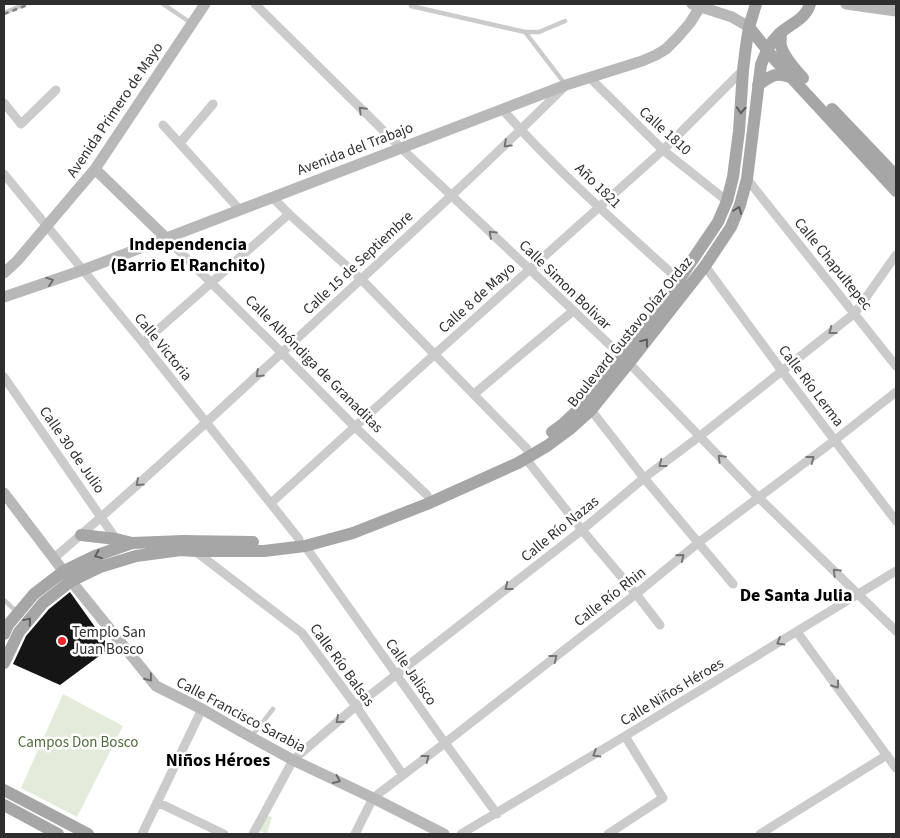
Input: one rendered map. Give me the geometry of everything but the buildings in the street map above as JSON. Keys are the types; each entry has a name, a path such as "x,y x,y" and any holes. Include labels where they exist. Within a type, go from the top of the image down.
{"main road":[{"name":"Boulevard Gustavo Díaz Ordaz","path":"4,634 8,625 34,594 68,576 95,556 132,543 183,541 302,542 344,528 427,495 515,456 527,454 547,446 570,429 591,410 718,222 727,201 733,177 739,131 743,70 749,27 756,4"},
{"name":"Boulevard Gustavo Díaz Ordaz","path":"4,663 19,632 68,576 136,556 181,550 264,550 353,533 427,504 518,464 586,402 625,360 705,266 731,227 740,206 747,179 761,65 767,48 781,33 804,14 810,4"},
{"path":"749,27 776,61 896,191"},
{"path":"781,33 781,45 796,70 896,176"},
{"path":"758,85 775,74 792,78"},
{"path":"81,535 132,543"},
{"path":"4,790 88,834"},
{"path":"4,805 58,834"}],"street":[{"name":"Avenida Primero de Mayo","path":"4,273 18,261 95,169 205,4"},
{"name":"Calle Simon Bolivar","path":"255,4 400,148 625,360 759,498 896,631"},
{"path":"846,4 896,11"},
{"name":"Avenida del Trabajo","path":"4,297 83,270 566,85 656,55 666,49 690,23 698,5"},
{"path":"698,5 732,17 749,27"},
{"name":"Calle 8 de Mayo","path":"271,504 662,150 743,70"},
{"name":"Calle 1810","path":"589,77 662,150 727,201"},
{"name":"Calle 15 de Septiembre","path":"54,558 102,517 282,353 520,131 566,85"},
{"path":"4,103 21,124 56,90"},
{"path":"180,143 212,104"},
{"name":"Año 1821","path":"502,109 520,131 678,280"},
{"path":"163,125 240,210"},
{"name":"Calle Alhóndiga de Granaditas","path":"95,169 427,495"},
{"name":"Calle Victoria","path":"4,174 143,343 302,542"},
{"name":"Calle Chapultepec","path":"747,179 896,366"},
{"path":"273,198 361,279 474,394 527,454 582,530 660,625"},
{"path":"143,343 289,214"},
{"name":"Calle Río Nazas","path":"253,834 293,760 356,706 582,530 644,478 855,313 896,254"},
{"name":"Calle Río Lerma","path":"705,266 896,521"},
{"path":"474,394 573,311"},
{"name":"Calle 30 de Julio","path":"4,377 116,539"},
{"name":"Calle Río Rhin","path":"355,834 373,798 636,594 698,543 896,392"},
{"path":"591,410 644,478 733,584"},
{"name":"Calle Francisco Sarabia","path":"4,493 156,686 293,760 444,834"},
{"name":"Calle Jalisco","path":"302,542 497,814"},
{"name":"Calle Río Balsas","path":"195,551 302,632 403,775"},
{"name":"Calle Niños Héroes","path":"461,834 497,814 896,571"},
{"path":"797,632 896,768"},
{"path":"142,834 202,710"},
{"path":"608,834 663,798 625,736"},
{"path":"760,834 887,755"},
{"path":"157,802 224,834"}],"lane":[{"path":"4,13 25,4"},
{"path":"163,4 191,23"},
{"path":"411,5 525,32 539,32 565,21"},
{"path":"525,32 566,85"},
{"path":"4,600 18,613"},
{"path":"251,737 273,709"}],"green space":[{"name":"Campos Don Bosco","path":"63,694 123,726 77,817 21,788"},
{"path":"265,815 272,817 267,834 260,831"}],"railway":[{"path":"4,14 30,4"}],"place":[{"name":"Templo San Juan Bosco","path":"62,641"}],"district":[{"name":"Independencia (Barrio El Ranchito)","path":"188,254"},
{"name":"De Santa Julia","path":"796,595"},
{"name":"Niños Héroes","path":"218,760"}]}
